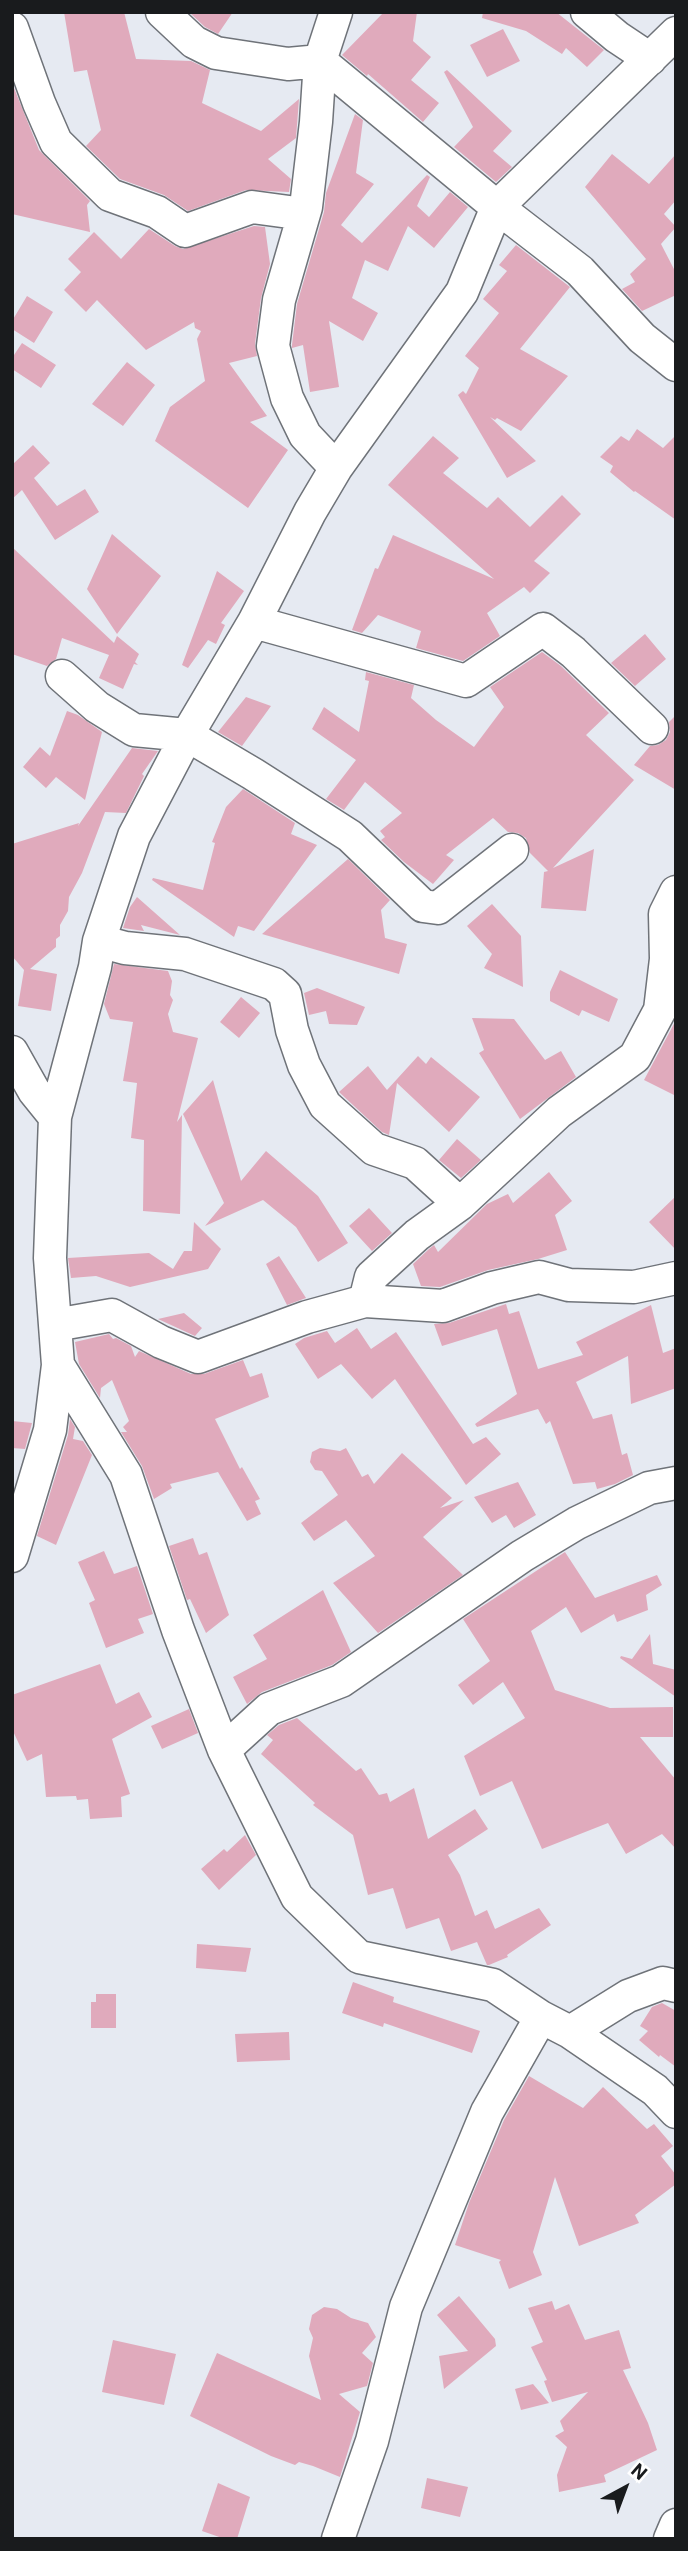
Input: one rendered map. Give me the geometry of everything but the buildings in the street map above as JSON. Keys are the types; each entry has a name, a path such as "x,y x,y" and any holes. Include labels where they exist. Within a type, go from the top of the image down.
{"street":[{"path":"162,12 194,41 216,53 288,64 320,61 497,207 580,271 642,338 676,365"},
{"path":"336,12 320,61 316,122 304,214 279,300 273,346 287,398 305,435 336,468"},
{"path":"587,12 650,59"},
{"path":"12,28 38,103 57,142 110,195 158,212 185,231 252,207 304,214"},
{"path":"12,1556 50,1430 58,1365 50,1258 55,1117 95,967 99,941 134,836 187,735 254,622 310,512 336,468 462,292 497,207 676,33"},
{"path":"254,622 466,681 542,629 573,652 652,728"},
{"path":"62,676 97,707 134,730 187,735 350,836 423,906 438,908 512,850"},
{"path":"365,1301 371,1277 417,1235 460,1204 559,1112 635,1057 660,1010 666,959 664,914 676,892"},
{"path":"99,941 125,948 185,954 274,984 285,994 292,1030 304,1065 325,1105 374,1150 415,1163 460,1204"},
{"path":"12,1052 34,1091 55,1117"},
{"path":"55,1325 112,1315 161,1342 198,1357 307,1317 365,1301 443,1306 492,1288 539,1277 569,1285 634,1287 676,1279"},
{"path":"58,1365 126,1475 178,1630 224,1750 297,1898 359,1957 493,1985 541,2017 570,2032 655,2091 676,2112"},
{"path":"224,1750 269,1709 341,1681 522,1556 577,1523 649,1488 676,1483"},
{"path":"570,2032 628,1996 663,1983 676,1986"},
{"path":"338,2539 372,2441 406,2307 487,2112 541,2017"},
{"path":"670,2539 676,2525"}]}
